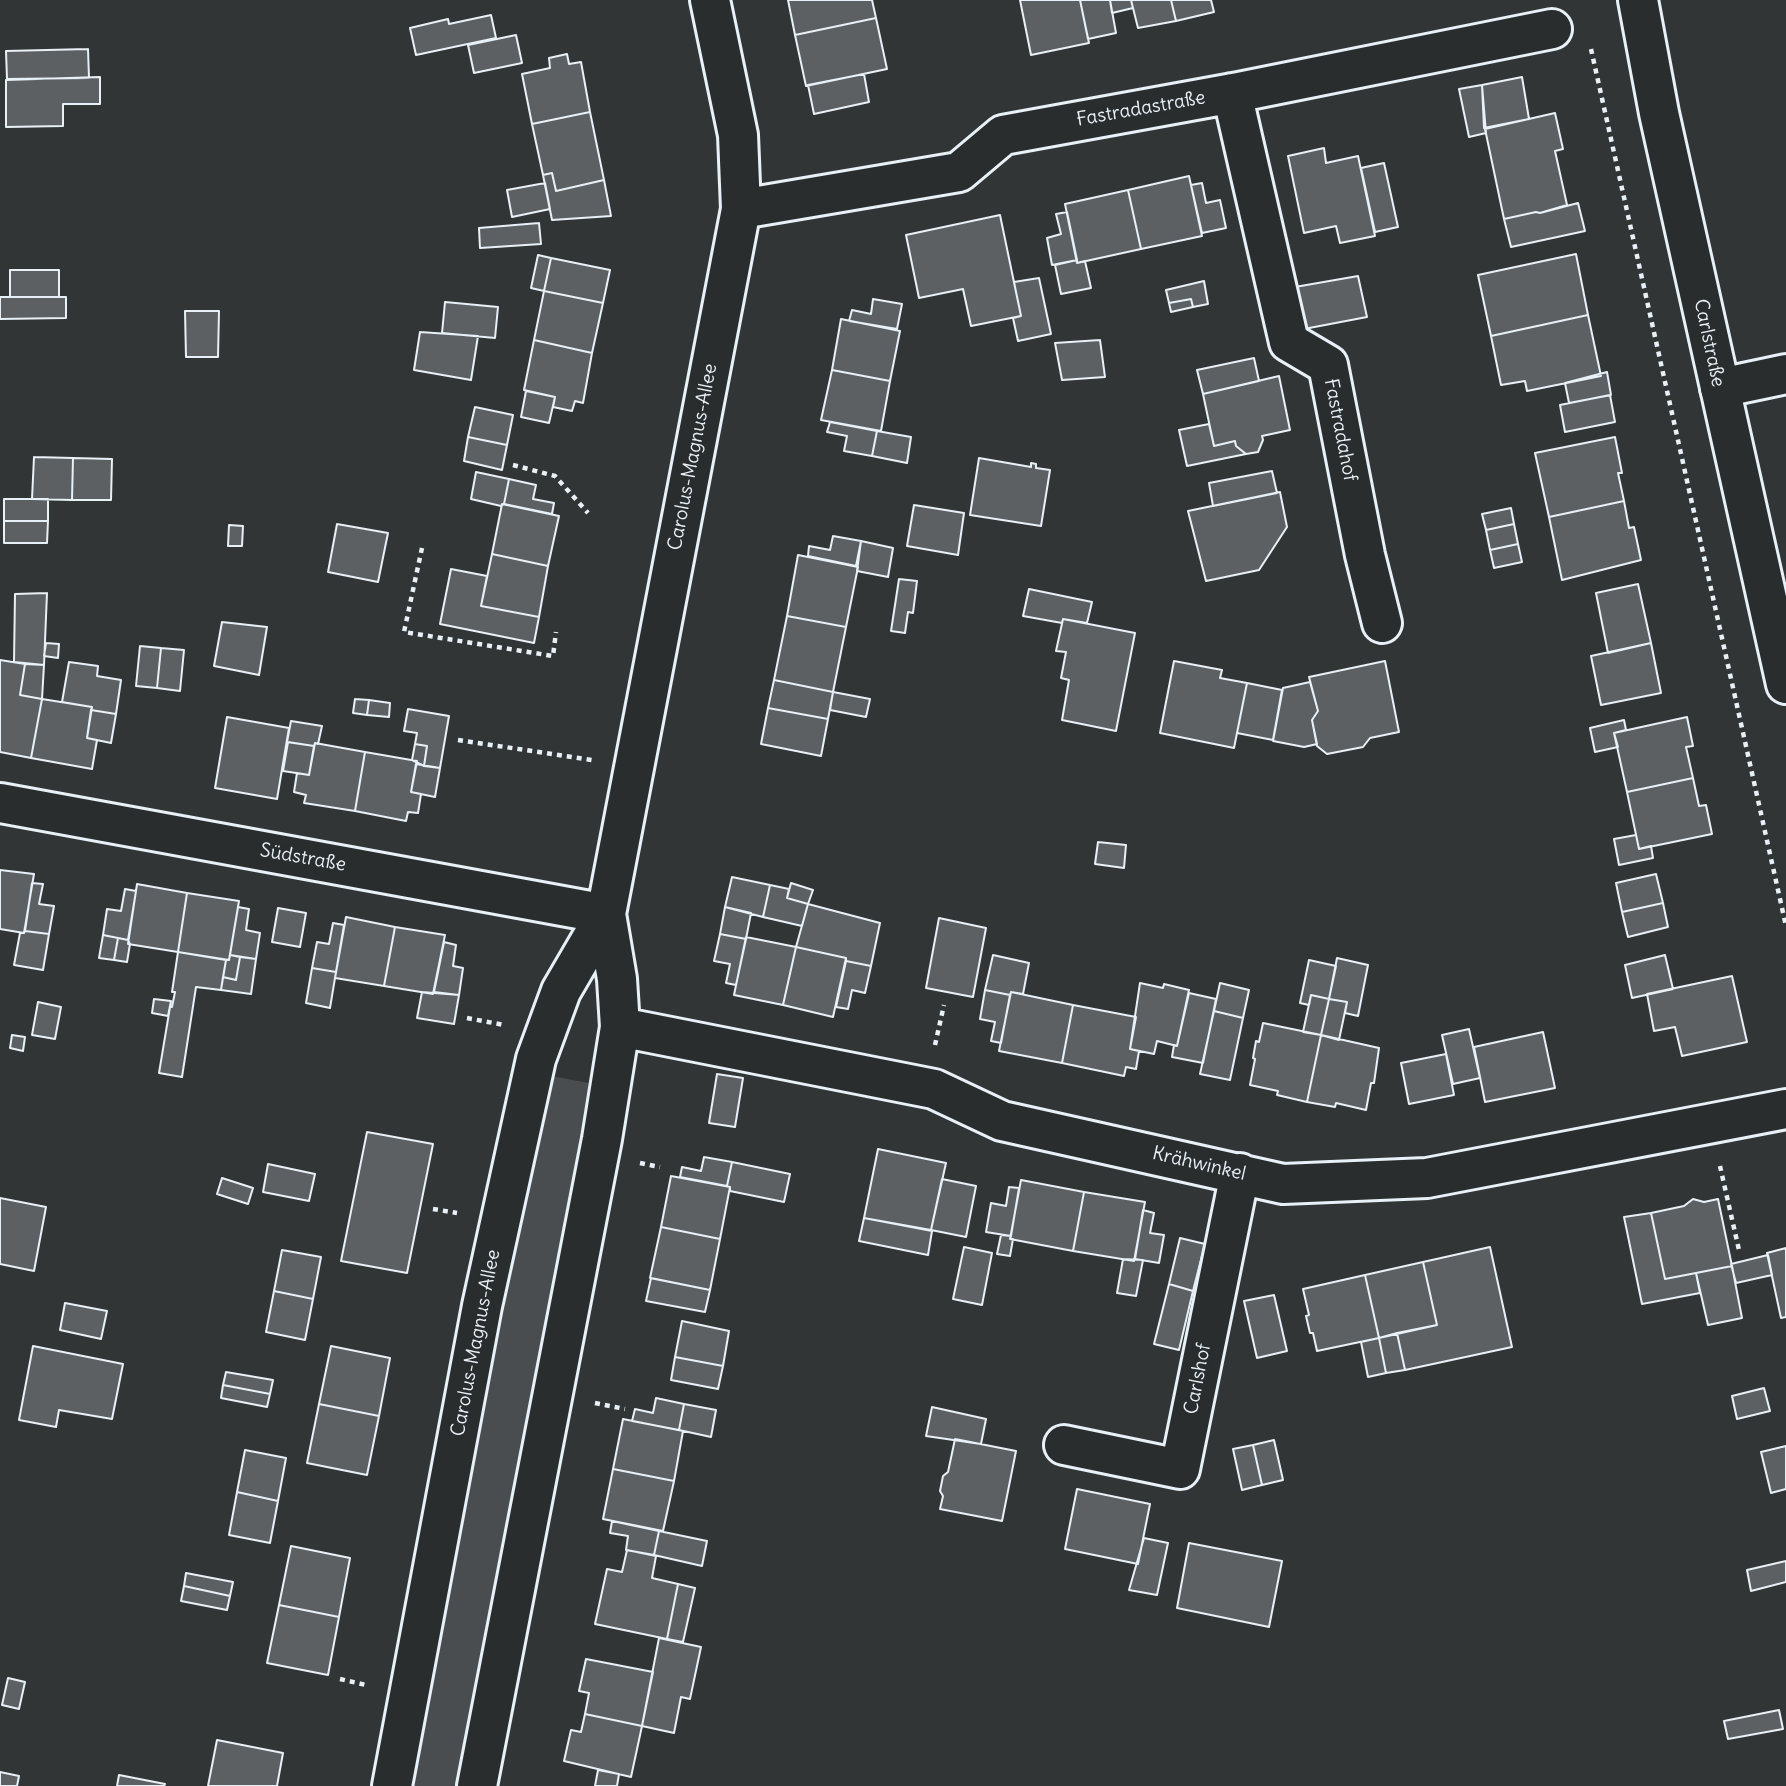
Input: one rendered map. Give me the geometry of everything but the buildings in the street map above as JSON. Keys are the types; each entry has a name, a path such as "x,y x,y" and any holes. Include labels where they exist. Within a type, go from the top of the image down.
{"street":[{"name":"Carolus-Magnus-Allee","path":"477,1786 602,1139 620,1027 617,979 606,914 741,209 738,135 710,0"},
{"name":"Carlstraße","path":"1638,0 1660,113 1786,684"},
{"name":"Fastradastraße","path":"741,209 959,172 1003,135 1570,33"},
{"name":"Fastradahof","path":"1232,93 1289,342 1328,365 1365,555 1382,623"},
{"path":"1720,388 1786,374"},
{"name":"Südstraße","path":"0,803 606,914"},
{"name":"Carolus-Magnus-Allee","path":"392,1786 482,1306 536,1059 561,991 606,914"},
{"name":"Krähwinkel","path":"620,1027 925,1087 1002,1121 1283,1184 1427,1178 1786,1110"},
{"name":"Carlshof","path":"1064,1445 1180,1469 1240,1173"}],"path":[{"path":"1570,33 1786,926"},
{"path":"513,465 555,476 588,513"},
{"path":"422,548 404,632 553,656 556,632"},
{"path":"458,740 633,765"},
{"path":"1711,1124 1739,1250"}],"shaded area":[{"path":"546,1075 589,1083 576,1176 460,1786 406,1786"}]}
